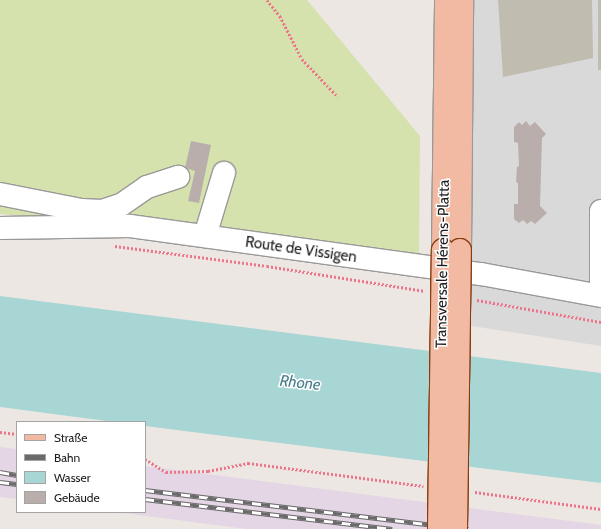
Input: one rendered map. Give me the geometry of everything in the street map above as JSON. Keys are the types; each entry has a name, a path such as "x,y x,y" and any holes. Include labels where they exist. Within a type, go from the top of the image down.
{"main road":[{"name":"Transversale Hérens-Platta","path":"446,0 451,250"},
{"name":"Transversale Hérens-Platta","path":"442,527 451,250 462,0"}],"street":[{"path":"205,236 224,173"},
{"path":"0,178 41,188 46,194 47,203"},
{"path":"0,194 81,210 102,211 121,205 146,187 178,178"},
{"path":"601,211 601,296"},
{"name":"Route de Vissigen","path":"0,228 130,226 482,274 601,296"}],"path":[{"path":"267,0 280,16 302,59 338,97"},
{"path":"113,246 266,266 431,292"},
{"path":"469,299 601,322"},
{"path":"0,432 16,434"},
{"path":"146,460 166,472 208,471 248,463 428,486"},
{"path":"467,491 601,509"}],"shaded area":[{"path":"462,0 601,0 601,346 459,324"},
{"path":"498,0 592,0 593,58 503,77"},
{"path":"598,0 601,0 601,70 598,70"},
{"path":"0,447 16,449 16,499 0,497"},
{"path":"146,466 601,525 601,529 246,529 124,513 146,513"}],"green space":[{"path":"0,0 307,0 420,136 419,255 0,214"}],"water":[{"name":"Rhone","path":"0,296 601,373 601,483 146,426 146,421 106,421 0,407"}],"building":[{"path":"526,121 530,126 535,122 546,134 542,138 540,206 547,213 535,224 531,221 527,224 523,220 519,223 514,219 514,204 518,204 518,183 516,182 517,167 519,166 518,143 514,142 514,127 519,122 522,125"},
{"path":"191,141 211,145 199,203 188,201 195,171 185,168"}],"railway":[{"path":"0,472 16,475"},
{"path":"0,482 16,484"},
{"path":"146,490 469,529"},
{"path":"146,499 392,529"}]}
